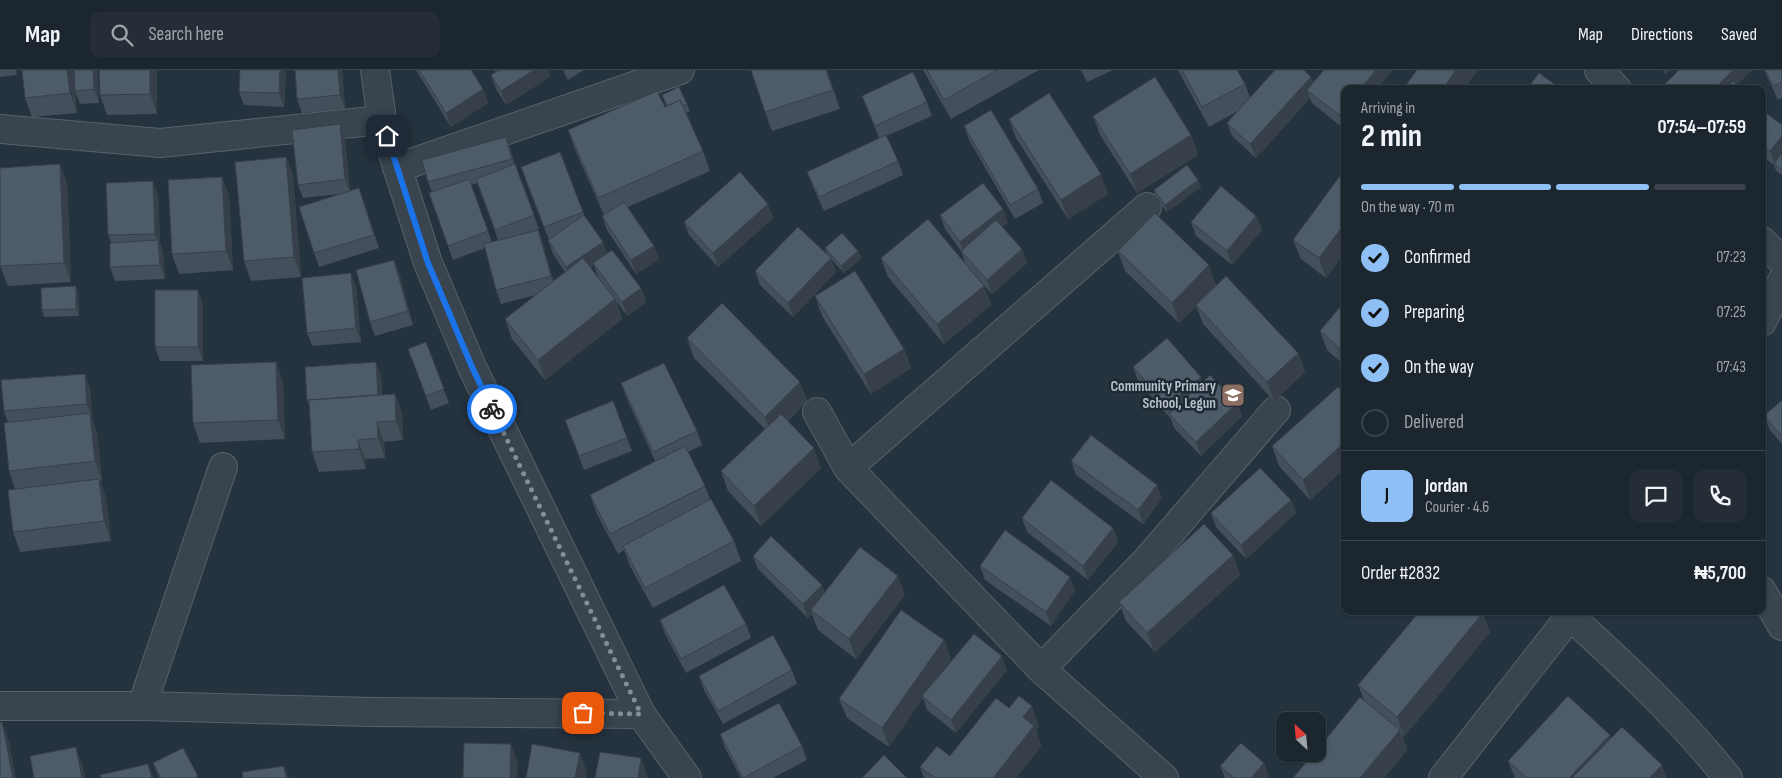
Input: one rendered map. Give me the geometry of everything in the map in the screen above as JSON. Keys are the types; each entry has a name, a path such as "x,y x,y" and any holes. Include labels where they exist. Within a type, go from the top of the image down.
{"street":[{"path":"375,70 382,120 428,263 472,367 641,714 687,778"},
{"path":"397,168 680,70"},
{"path":"1599,70 1613,85"},
{"path":"0,129 160,143 382,120"},
{"path":"848,468 1147,207"},
{"path":"1766,245 1782,261"},
{"path":"1766,314 1782,281"},
{"path":"1041,669 1146,561 1276,410"},
{"path":"816,412 848,468 1041,669 1164,778"},
{"path":"142,706 223,467"},
{"path":"1766,597 1782,626"},
{"path":"1443,778 1571,615"},
{"path":"1573,615 1701,744 1728,778"},
{"path":"0,706 142,706 371,712 641,714"}],"building":[{"path":"22,70 67,70 70,93 25,98"},
{"path":"74,70 93,70 94,89 75,91"},
{"path":"99,70 150,70 150,94 100,95"},
{"path":"240,70 280,70 279,93 239,92"},
{"path":"295,70 338,70 340,95 297,99"},
{"path":"419,70 471,70 483,89 446,113"},
{"path":"498,70 534,70 501,91 491,75"},
{"path":"751,70 826,70 833,90 765,112"},
{"path":"927,70 997,70 944,100"},
{"path":"1182,70 1237,70 1245,84 1202,107"},
{"path":"1275,70 1304,70 1311,77 1250,144 1227,123"},
{"path":"1324,70 1376,70 1363,85 1341,85 1341,112 1339,115 1307,90"},
{"path":"1417,70 1456,70 1446,85 1406,85"},
{"path":"1679,70 1733,70 1718,85 1664,85"},
{"path":"1765,70 1782,70 1782,82 1773,86"},
{"path":"913,72 927,102 875,126 862,96"},
{"path":"1539,73 1556,85 1530,85"},
{"path":"1155,77 1191,135 1130,174 1093,116"},
{"path":"1733,81 1737,85 1729,85"},
{"path":"679,87 687,104 683,106 680,100 667,106 662,95"},
{"path":"657,91 665,107 680,100 703,151 598,198 568,130"},
{"path":"1049,93 1101,174 1061,200 1009,119"},
{"path":"991,110 1038,189 1010,205 964,126"},
{"path":"1766,113 1782,125 1782,136 1770,151 1766,148"},
{"path":"340,124 345,179 298,185 292,130"},
{"path":"886,135 898,161 819,197 807,172"},
{"path":"506,137 512,159 428,182 422,160"},
{"path":"560,152 583,212 544,227 521,167"},
{"path":"1782,153 1782,170 1774,164"},
{"path":"286,157 294,257 244,261 235,162"},
{"path":"60,164 64,263 0,266 0,168"},
{"path":"515,164 534,215 495,230 476,179"},
{"path":"1187,165 1198,180 1165,205 1154,190"},
{"path":"740,172 768,204 713,253 684,222"},
{"path":"1341,174 1341,228 1319,258 1293,240"},
{"path":"222,177 226,251 172,254 168,180"},
{"path":"469,179 488,231 448,246 429,193"},
{"path":"153,181 155,234 108,235 106,183"},
{"path":"983,183 1003,209 960,242 940,215"},
{"path":"1221,186 1256,216 1227,251 1191,222"},
{"path":"359,188 374,235 314,253 299,207"},
{"path":"624,202 654,246 631,260 602,216"},
{"path":"1155,213 1209,265 1172,303 1118,251"},
{"path":"584,215 603,242 566,267 548,240"},
{"path":"928,219 984,286 937,324 881,258"},
{"path":"996,220 1022,249 987,280 961,251"},
{"path":"798,227 831,258 788,303 755,271"},
{"path":"538,230 551,276 496,290 484,244"},
{"path":"842,233 858,251 841,266 825,248"},
{"path":"158,240 160,265 110,267 110,243"},
{"path":"612,250 641,288 622,302 593,263"},
{"path":"583,258 615,299 538,360 505,319"},
{"path":"394,260 408,311 370,322 356,270"},
{"path":"855,271 904,349 864,374 815,296"},
{"path":"351,273 356,328 307,333 302,278"},
{"path":"1226,276 1298,353 1267,382 1196,305"},
{"path":"76,286 76,309 42,310 41,288"},
{"path":"155,290 198,290 198,347 155,347"},
{"path":"722,303 800,382 765,417 687,338"},
{"path":"1341,306 1341,349 1320,331"},
{"path":"1167,338 1201,377 1167,406 1133,367"},
{"path":"426,342 444,389 426,396 408,349"},
{"path":"276,362 278,420 193,423 191,365"},
{"path":"376,362 378,395 307,400 305,367"},
{"path":"664,363 697,431 653,452 621,383"},
{"path":"85,374 87,404 4,411 1,380"},
{"path":"1210,375 1237,403 1196,442 1169,414"},
{"path":"1338,387 1341,390 1341,446 1303,480 1272,446"},
{"path":"395,394 396,421 377,422 378,438 358,440 359,449 312,452 309,400"},
{"path":"1782,400 1782,436 1766,418 1766,414"},
{"path":"613,401 627,438 579,456 565,420"},
{"path":"90,413 95,461 9,471 4,423"},
{"path":"781,414 814,448 754,506 721,471"},
{"path":"1091,435 1157,485 1138,510 1071,461"},
{"path":"685,446 705,486 610,534 590,495"},
{"path":"1260,468 1291,500 1241,545 1211,513"},
{"path":"99,479 104,521 13,532 8,490"},
{"path":"1051,480 1113,528 1083,566 1022,518"},
{"path":"711,499 734,541 645,588 623,546"},
{"path":"1204,524 1233,555 1147,633 1119,602"},
{"path":"1005,530 1070,577 1046,612 980,566"},
{"path":"771,536 822,585 803,604 753,556"},
{"path":"860,547 898,576 849,639 811,610"},
{"path":"724,585 746,624 681,659 660,620"},
{"path":"901,610 944,640 882,728 839,699"},
{"path":"1417,615 1481,615 1397,717 1358,685"},
{"path":"974,634 1002,656 951,720 922,696"},
{"path":"773,635 792,670 718,711 699,676"},
{"path":"1019,696 1032,706 1023,717 1034,726 993,778 935,778 920,767 937,746 950,756 996,698 1009,708"},
{"path":"1568,696 1610,735 1569,778 1527,778 1508,761"},
{"path":"1360,697 1400,730 1360,778 1293,778 1306,762 1326,762 1326,739"},
{"path":"779,703 802,746 743,778 720,734"},
{"path":"0,722 2,722 13,778 0,778"},
{"path":"1622,727 1662,765 1649,778 1572,778"},
{"path":"464,743 511,744 510,778 463,778"},
{"path":"1241,743 1264,763 1251,778 1234,778 1220,766"},
{"path":"532,744 580,753 575,778 526,778"},
{"path":"76,747 82,778 34,778 30,756"},
{"path":"183,748 198,776 194,778 161,778 153,763"},
{"path":"600,752 641,758 638,778 595,778"},
{"path":"884,755 907,778 862,778"},
{"path":"148,764 152,778 101,778 100,775"},
{"path":"284,766 286,778 243,778 242,772"}],"way so far":[{"path":"492,409 641,714 583,713"}],"place":[{"name":"Community Primary School, Legun","path":"1233,395"}],"route":[{"path":"387,136 428,263 492,409"}]}
